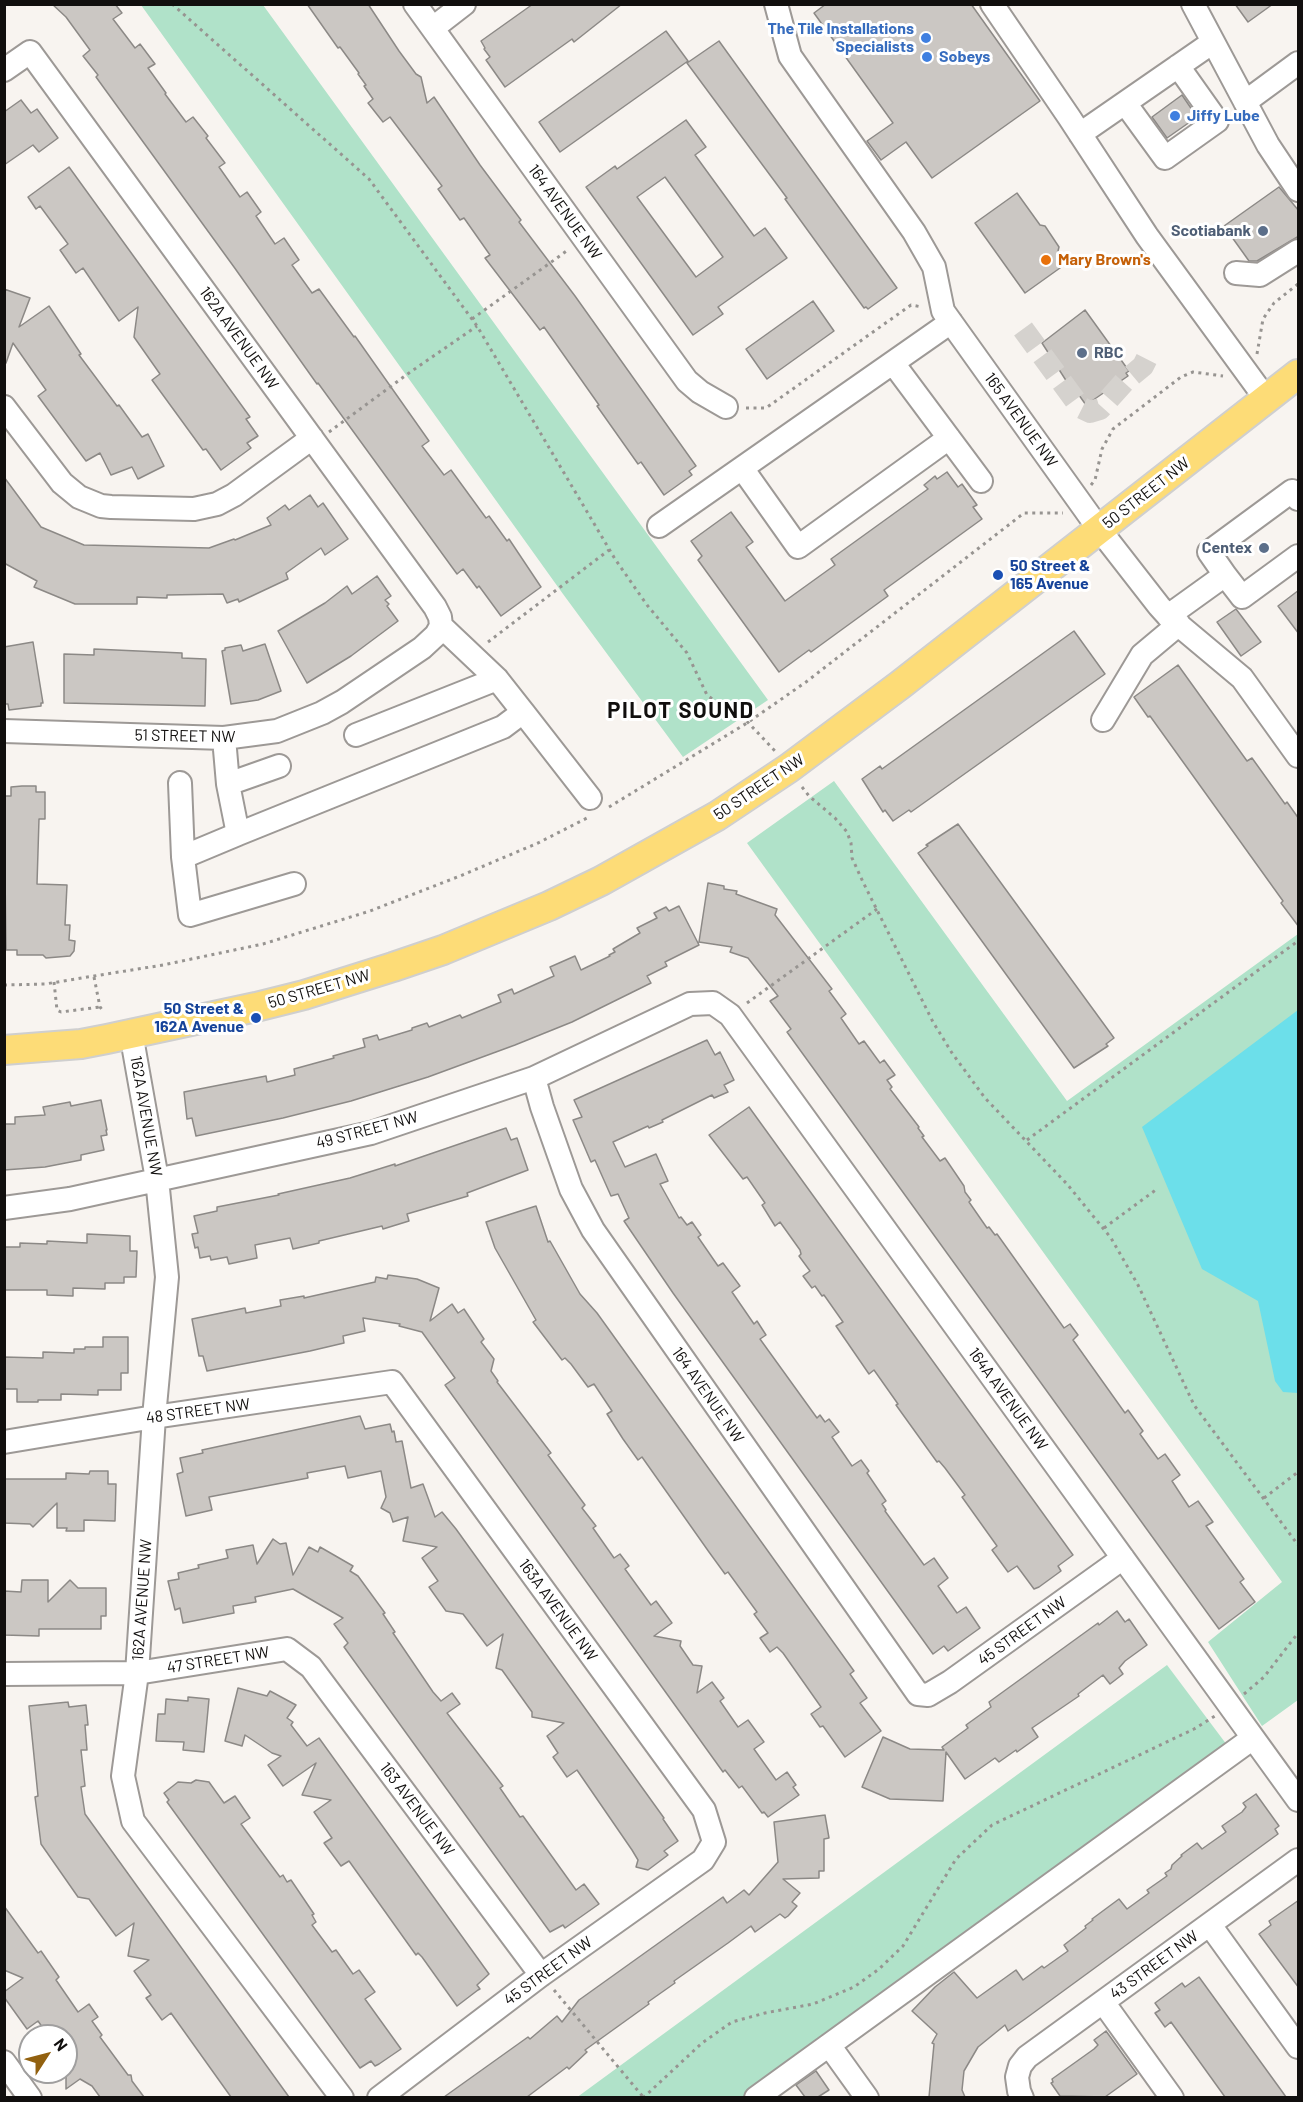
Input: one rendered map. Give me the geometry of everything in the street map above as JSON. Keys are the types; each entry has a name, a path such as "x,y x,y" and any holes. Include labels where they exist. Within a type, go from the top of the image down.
{"main road":[{"name":"50 STREET NW","path":"4,1050 81,1044 256,1007 393,967 500,927 601,881 717,816 789,768 900,685 1299,374"},
{"name":"50 STREET NW","path":"4,1033 106,1025 131,1033"}],"street":[{"name":"164 AVENUE NW","path":"415,4 687,381 706,397 726,407"},
{"path":"433,28 464,4"},
{"path":"659,526 893,363 947,317 934,267 914,231 790,56 776,4"},
{"path":"992,4 1147,236 1266,399"},
{"path":"1197,6 1213,42 1268,145 1299,190"},
{"path":"1080,134 1213,42"},
{"name":"162A AVENUE NW","path":"4,70 30,52 435,607 441,626"},
{"path":"1245,102 1299,63"},
{"path":"1125,103 1164,158 1173,152 1217,121 1178,66"},
{"path":"1236,273 1260,275 1299,251"},
{"name":"165 AVENUE NW","path":"947,317 1099,529 1173,620 1242,678 1299,756"},
{"path":"893,363 981,481"},
{"path":"4,407 62,483 79,497 101,506 194,509 217,504 234,495 314,440"},
{"path":"742,468 798,548 950,438"},
{"path":"1299,499 1292,491 1209,552 1242,597 1299,556"},
{"path":"1103,720 1142,655 1173,620 1226,575"},
{"path":"441,626 497,679 598,807"},
{"name":"51 STREET NW","path":"4,731 225,738 277,731 322,713 377,680 422,648 436,635 441,626"},
{"path":"356,735 497,679"},
{"path":"183,857 503,727 523,711"},
{"path":"225,738 228,784 238,834"},
{"path":"228,784 279,766"},
{"path":"180,783 183,857 190,915 294,884"},
{"name":"49 STREET NW","path":"4,1208 70,1198 371,1133 534,1078 690,1004 721,1009"},
{"name":"164A AVENUE NW","path":"721,1009 1299,1800"},
{"name":"162A AVENUE NW","path":"131,1033 157,1179 167,1277 154,1417 137,1673 123,1776 133,1821 342,2097"},
{"name":"164 AVENUE NW","path":"534,1078 570,1189 593,1230 918,1694"},
{"name":"48 STREET NW","path":"4,1442 392,1382"},
{"name":"163A AVENUE NW","path":"392,1382 704,1810 714,1842"},
{"name":"45 STREET NW","path":"918,1694 928,1695 950,1682 1123,1558"},
{"name":"47 STREET NW","path":"4,1674 137,1673 287,1649"},
{"name":"163 AVENUE NW","path":"287,1649 311,1667 541,1975"},
{"path":"756,2097 1253,1738"},
{"name":"45 STREET NW","path":"379,2097 541,1975 703,1860 714,1842"},
{"name":"43 STREET NW","path":"1020,2087 1020,2066 1027,2057 1299,1860"},
{"path":"1210,1925 1299,2047"},
{"path":"1103,2002 1172,2097"},
{"path":"829,2046 867,2097"},
{"path":"4,2062 30,2097"}],"path":[{"path":"172,4 369,179 477,326 609,550 647,605 687,653 707,695 719,704 740,714 780,755"},
{"path":"472,319 584,238"},
{"path":"1257,356 1263,319 1274,303 1299,284"},
{"path":"726,407 766,408 911,305 947,317"},
{"path":"314,440 477,326"},
{"path":"1095,480 1102,449 1113,429 1181,376 1193,372 1229,377"},
{"path":"4,985 54,982 94,976 163,965 263,944 370,910 528,848 747,723 806,682 1024,513 1064,513"},
{"path":"473,654 609,550"},
{"path":"796,779 809,796 835,818 847,832 851,843 852,858 933,1022 952,1053 985,1098 1073,1191 1104,1228 1138,1285 1194,1405 1299,1545"},
{"path":"721,1009 825,946 877,909"},
{"path":"1026,1141 1299,941"},
{"path":"94,976 100,1007 104,1012"},
{"path":"54,982 57,1010 61,1012 100,1007"},
{"path":"1104,1228 1157,1189"},
{"path":"1264,1498 1299,1472"},
{"path":"541,1975 643,2097 702,2043 732,2022 813,2004 854,1987 879,1969 903,1946 957,1859 992,1825 1194,1730 1230,1706 1264,1677 1299,1633"}],"green space":[{"path":"141,5 263,5 768,700 683,757 563,594"},
{"path":"834,781 1067,1101 1298,934 1298,1700 1262,1726 1208,1642 1282,1582 747,843"},
{"path":"1167,1665 1227,1745 754,2097 576,2098"}],"water":[{"path":"1298,1010 1298,1393 1283,1392 1275,1381 1258,1301 1202,1269 1142,1127"}],"building":[{"path":"52,4 115,4 122,13 113,19 135,48 140,44 155,64 148,68 186,122 193,117 208,136 206,138 225,163 219,167 240,197 247,192 261,212 256,216 275,244 284,238 299,260 292,265 312,293 319,289 429,441 422,446 444,475 451,470 486,518 489,516 507,541 509,539 541,587 501,616 463,569 457,574 96,77 98,75 83,56 90,50 66,17"},
{"path":"307,4 368,4 399,51 416,74 421,77 427,103 434,97 521,220 519,222 575,296 696,466 689,471 692,475 664,495 641,462 638,464 544,327 540,330 485,258 490,255 464,218 460,220 438,189 442,186 390,117 383,122 368,103 373,99 359,73"},
{"path":"533,4 622,4 574,42 572,39 505,87 486,60 490,57 481,41"},
{"name":"Sobeys","path":"826,4 971,4 1040,101 932,178 906,142 881,160 867,141 893,123 814,13"},
{"path":"1235,4 1273,4 1248,22"},
{"path":"666,31 688,61 560,152 539,122"},
{"path":"719,41 897,288 868,309 864,308 785,199 787,198 687,63"},
{"name":"Jiffy Lube","path":"1182,95 1197,117 1167,138 1152,117"},
{"path":"21,100 31,113 37,109 58,138 39,152 33,145 4,165 4,112"},
{"path":"686,120 706,147 695,155 754,236 765,228 787,258 718,307 723,314 693,335 586,187 615,166 617,169","holes":["665,177 723,257 696,277 637,197"]},
{"path":"69,167 250,417 246,419 258,436 247,443 251,448 221,470 206,449 203,450 152,380 160,374 134,337 138,307 119,321 83,268 76,273 60,250 68,244 40,206 36,209 28,197"},
{"name":"Scotiabank","path":"1279,187 1299,211 1299,236 1257,261 1249,261 1224,226"},
{"path":"1017,193 1040,225 1045,226 1067,263 1025,293 975,223"},
{"path":"4,289 30,298 19,327 49,306 81,354 79,355 117,406 119,405 142,437 148,434 164,466 138,479 132,467 111,475 100,453 86,461 38,396 46,390 13,343 6,363 4,362"},
{"path":"813,301 834,331 767,379 746,349"},
{"name":"RBC","path":"1085,310 1129,371 1126,373 1128,376 1086,405 1069,381 1067,382 1042,343"},
{"path":"947,472 958,487 962,484 977,505 973,507 982,519 884,590 888,596 811,652 809,650 779,672 698,560 702,556 691,541 731,512 753,542 746,547 785,601 835,565 831,559 928,489 924,485 935,476 937,479"},
{"path":"4,477 41,527 84,545 209,548 271,525 267,518 285,505 289,510 310,495 318,507 323,503 348,539 325,555 321,548 286,573 288,579 239,602 238,599 227,603 223,594 167,595 167,598 137,597 137,604 75,604 34,587 37,581 4,563"},
{"path":"377,576 391,596 385,600 398,621 351,656 307,683 278,631 325,603 347,586 352,594"},
{"path":"1299,590 1299,634 1278,606"},
{"path":"1236,609 1261,642 1241,656 1217,622"},
{"path":"1074,631 1105,674 911,812 909,810 893,821 885,810 883,812 862,779 880,766 882,769"},
{"path":"33,642 43,703 41,706 9,710 8,704 4,704 4,647"},
{"path":"265,644 281,691 258,700 231,704 222,651 225,648 241,645 243,651"},
{"path":"94,649 182,653 182,658 206,659 205,706 64,703 64,654 94,655"},
{"path":"1178,665 1247,761 1252,758 1285,804 1287,802 1299,819 1299,927 1281,903 1283,901 1134,697"},
{"path":"36,786 36,792 45,792 45,819 39,819 37,884 67,885 65,925 70,925 69,940 75,941 74,951 70,956 46,958 43,955 17,955 17,950 6,950 4,796 11,796 11,787"},
{"path":"958,824 1114,1038 1106,1044 1108,1046 1074,1068 918,853"},
{"path":"708,883 724,886 724,889 737,891 736,894 777,909 775,915 832,989 829,991 846,1014 841,1018 859,1044 864,1041 880,1063 884,1060 895,1075 887,1080 892,1087 890,1089 919,1127 924,1136 922,1137 940,1161 945,1158 964,1186 971,1200 969,1202 987,1228 989,1227 995,1235 997,1234 1064,1328 1070,1324 1078,1335 1073,1340 1125,1413 1128,1410 1143,1431 1140,1434 1158,1459 1165,1454 1180,1475 1172,1481 1189,1507 1198,1501 1213,1522 1206,1526 1244,1579 1240,1582 1255,1602 1219,1629 787,1032 791,1029 770,1001 778,996 748,958 730,952 732,947 699,942"},
{"path":"679,906 699,945 665,962 667,966 647,976 651,983 572,1022 428,1077 351,1101 196,1136 192,1118 187,1119 184,1092 266,1076 267,1082 295,1075 294,1069 365,1047 363,1039 377,1035 379,1040 427,1023 429,1027 460,1015 462,1018 501,1002 498,995 512,989 514,994 554,976 550,967 575,956 581,970 610,956 615,952 613,949 640,933 637,928 657,918 654,913 666,907 669,911"},
{"path":"707,1040 715,1055 720,1052 734,1080 724,1085 728,1092 714,1098 712,1095 662,1120 663,1122 649,1128 648,1126 613,1142 625,1167 656,1154 668,1181 660,1184 679,1218 681,1217 687,1225 692,1222 701,1235 698,1237 718,1266 723,1263 740,1286 732,1292 754,1324 757,1321 766,1335 760,1339 817,1418 820,1415 825,1422 829,1419 839,1432 832,1437 852,1466 861,1460 869,1471 867,1473 886,1501 882,1504 885,1511 924,1565 934,1558 948,1578 938,1586 957,1613 966,1607 980,1628 948,1651 944,1646 933,1654 673,1293 624,1221 629,1218 618,1194 611,1196 595,1160 591,1162 573,1120 582,1117 574,1100"},
{"path":"101,1100 107,1130 107,1135 101,1136 104,1150 81,1155 81,1160 45,1167 4,1170 4,1124 15,1124 15,1117 45,1115 43,1107 70,1102 71,1106"},
{"path":"749,1107 1073,1555 1058,1566 1061,1571 1039,1587 1034,1589 1017,1566 1008,1572 992,1550 997,1546 962,1497 965,1495 945,1468 939,1461 937,1462 874,1370 869,1374 836,1326 843,1322 824,1295 822,1296 815,1286 812,1288 803,1276 810,1271 799,1256 800,1250 780,1222 775,1226 762,1205 765,1203 747,1177 743,1179 709,1135"},
{"path":"506,1128 511,1140 517,1138 528,1170 467,1193 468,1196 407,1214 409,1221 293,1249 290,1238 255,1245 257,1258 229,1264 227,1257 211,1260 210,1256 200,1258 198,1247 195,1248 192,1234 198,1233 194,1216 217,1211 217,1207 279,1195 350,1178 395,1164 395,1166"},
{"path":"536,1206 548,1242 550,1241 580,1294 597,1313 854,1671 850,1674 867,1698 860,1703 881,1731 845,1757 823,1726 820,1727 811,1714 821,1707 783,1653 777,1647 770,1652 760,1638 768,1633 754,1614 757,1612 728,1572 725,1574 642,1457 638,1460 607,1414 612,1411 594,1384 588,1387 571,1364 565,1358 562,1360 533,1322 536,1320 495,1248 486,1222"},
{"path":"87,1234 130,1236 130,1251 137,1251 136,1277 124,1277 124,1283 105,1283 105,1289 73,1288 73,1296 47,1295 47,1290 4,1290 4,1247 20,1247 20,1243 47,1244 47,1241 87,1243"},
{"path":"388,1275 417,1279 439,1288 430,1321 452,1304 458,1313 464,1309 484,1339 481,1342 494,1359 491,1371 497,1382 551,1453 548,1455 585,1505 582,1508 596,1526 593,1528 614,1558 620,1554 629,1566 625,1569 651,1605 656,1601 672,1623 654,1636 681,1641 680,1646 693,1665 702,1666 697,1693 712,1682 724,1698 720,1701 738,1727 748,1720 764,1742 754,1749 776,1780 787,1772 796,1785 793,1787 799,1795 768,1817 764,1812 762,1813 742,1786 739,1788 725,1770 723,1772 445,1385 455,1378 422,1332 399,1326 400,1324 363,1318 365,1331 343,1336 344,1343 310,1351 207,1371 203,1356 199,1356 192,1319 245,1308 246,1313 281,1306 280,1300 304,1296 304,1298 375,1282 376,1277 387,1279"},
{"path":"103,1337 128,1337 128,1373 121,1373 121,1390 98,1390 98,1395 61,1394 61,1400 17,1402 17,1389 4,1389 4,1357 43,1358 43,1352 74,1353 74,1349 103,1347"},
{"path":"360,1416 365,1429 390,1424 396,1442 402,1441 411,1488 423,1484 435,1517 442,1512 456,1529 664,1818 678,1841 664,1851 668,1855 648,1870 636,1867 638,1860 632,1850 577,1770 567,1777 553,1757 558,1753 547,1736 564,1723 532,1717 532,1712 502,1670 496,1668 503,1634 487,1646 463,1614 446,1611 429,1587 438,1581 422,1558 437,1547 403,1541 408,1517 393,1522 390,1513 381,1508 386,1497 381,1471 348,1478 345,1466 307,1473 308,1478 209,1497 212,1510 186,1516 177,1474 183,1472 180,1458 203,1453 202,1450"},
{"path":"90,1471 108,1471 108,1484 116,1484 115,1521 84,1520 84,1531 66,1531 67,1528 57,1528 57,1503 33,1527 30,1524 4,1523 4,1479 66,1479 66,1473 89,1474"},
{"path":"273,1539 280,1544 286,1543 293,1575 309,1547 318,1552 320,1547 353,1566 350,1571 358,1576 385,1613 383,1614 395,1632 393,1633 433,1692 441,1701 452,1693 460,1704 447,1713 503,1786 500,1788 520,1817 523,1816 576,1890 584,1884 599,1904 565,1928 563,1925 550,1932 344,1647 348,1643 334,1624 343,1618 293,1589 255,1597 256,1602 233,1606 234,1613 183,1623 180,1608 175,1610 168,1581 179,1579 178,1573 199,1568 198,1565 228,1558 226,1550 253,1545 257,1564"},
{"path":"22,1580 48,1580 48,1602 70,1580 78,1588 106,1588 106,1616 101,1616 101,1629 39,1629 39,1636 4,1635 4,1591 21,1592"},
{"path":"1117,1611 1125,1622 1129,1619 1147,1645 1125,1661 1119,1668 1123,1674 1110,1684 1103,1675 1078,1694 1079,1696 1032,1728 1038,1737 1017,1752 1016,1750 999,1762 995,1758 965,1779 946,1752 943,1801 890,1799 862,1787 883,1737 910,1749 944,1750 942,1747 968,1728 966,1725 991,1707 989,1702"},
{"path":"238,1688 267,1696 270,1691 296,1705 287,1718 293,1722 291,1725 307,1746 319,1738 489,1974 477,1985 480,1989 457,2006 422,1957 418,1953 416,1955 349,1861 341,1866 324,1843 332,1838 314,1812 331,1800 302,1795 316,1763 283,1786 268,1765 281,1756 272,1753 245,1735 242,1746 225,1741"},
{"path":"188,1697 209,1699 204,1752 183,1750 184,1742 156,1741 158,1714 165,1714 166,1699 188,1701"},
{"path":"68,1702 69,1707 86,1705 87,1750 81,1750 85,1786 81,1787 85,1814 289,2097 231,2097 171,2013 162,2020 146,1998 151,1995 134,1971 149,1960 128,1956 134,1923 116,1936 89,1899 78,1897 41,1844 35,1797 38,1796 29,1706"},
{"path":"196,1780 209,1782 224,1803 235,1796 250,1818 241,1824 280,1877 283,1875 287,1882 291,1880 314,1914 312,1915 316,1922 312,1925 332,1952 336,1950 353,1974 359,1970 375,1992 365,1999 401,2049 375,2066 371,2061 360,2068 167,1802 169,1800 164,1793 178,1782 191,1783"},
{"path":"1256,1794 1279,1826 1275,1829 1278,1834 1025,2019 1008,2031 1005,2025 978,2047 964,2071 962,2090 965,2097 929,2097 934,2044 932,2043 937,2034 912,2011 935,1987 954,1972 977,1998 1016,1970 1023,1980 1042,1966 1044,1968 1068,1951 1064,1945 1086,1928 1085,1926 1092,1919 1119,1899 1127,1909 1149,1893 1147,1890 1167,1876 1165,1873 1171,1869 1181,1855 1197,1843 1202,1849 1226,1832 1222,1826 1242,1812 1246,1807 1243,1803"},
{"path":"825,1815 829,1838 824,1839 824,1871 819,1871 819,1878 783,1879 800,1893 792,1902 797,1906 788,1916 785,1918 780,1914 755,1932 751,1926 674,1981 675,1983 648,2002 649,2004 585,2050 587,2052 569,2069 567,2067 527,2097 444,2097 528,2037 530,2039 557,2016 562,2022 579,2000 723,1897 727,1903 744,1890 749,1895 778,1862 774,1822"},
{"path":"1299,1900 1299,1988 1259,1934 1271,1925 1269,1921"},
{"path":"4,1906 38,1953 41,1951 59,1977 56,1980 78,2012 89,2004 98,2017 92,2021 102,2035 100,2037 128,2075 131,2075 132,2081 144,2097 100,2097 92,2086 80,2079 78,2080 78,2024 40,2024 38,2021 34,2024 23,2024 4,1997 4,1992 23,1978 4,1970"},
{"path":"1199,1977 1286,2097 1225,2097 1171,2022 1165,2027 1155,2013 1160,2010 1155,2003 1182,1983 1185,1987"},
{"path":"1106,2031 1137,2074 1105,2097 1060,2096 1051,2083 1052,2079 1094,2049 1098,2045 1094,2040"},
{"path":"816,2071 829,2090 818,2097 805,2097 796,2085"}],"tunnel":[{"path":"1023,329 1080,407 1090,412 1100,409 1125,381 1143,366 1149,354"}],"place":[{"name":"The Tile Installations Specialists","path":"926,38"},
{"name":"Sobeys","path":"927,57"},
{"name":"Jiffy Lube","path":"1175,116"},
{"name":"Scotiabank","path":"1263,231"},
{"name":"Mary Brown's","path":"1046,260"},
{"name":"RBC","path":"1082,353"},
{"name":"Centex","path":"1264,548"},
{"name":"50 Street & 165 Avenue","path":"998,575"},
{"name":"50 Street & 162A Avenue","path":"256,1018"}],"district":[{"name":"PILOT SOUND","path":"681,711"}]}
